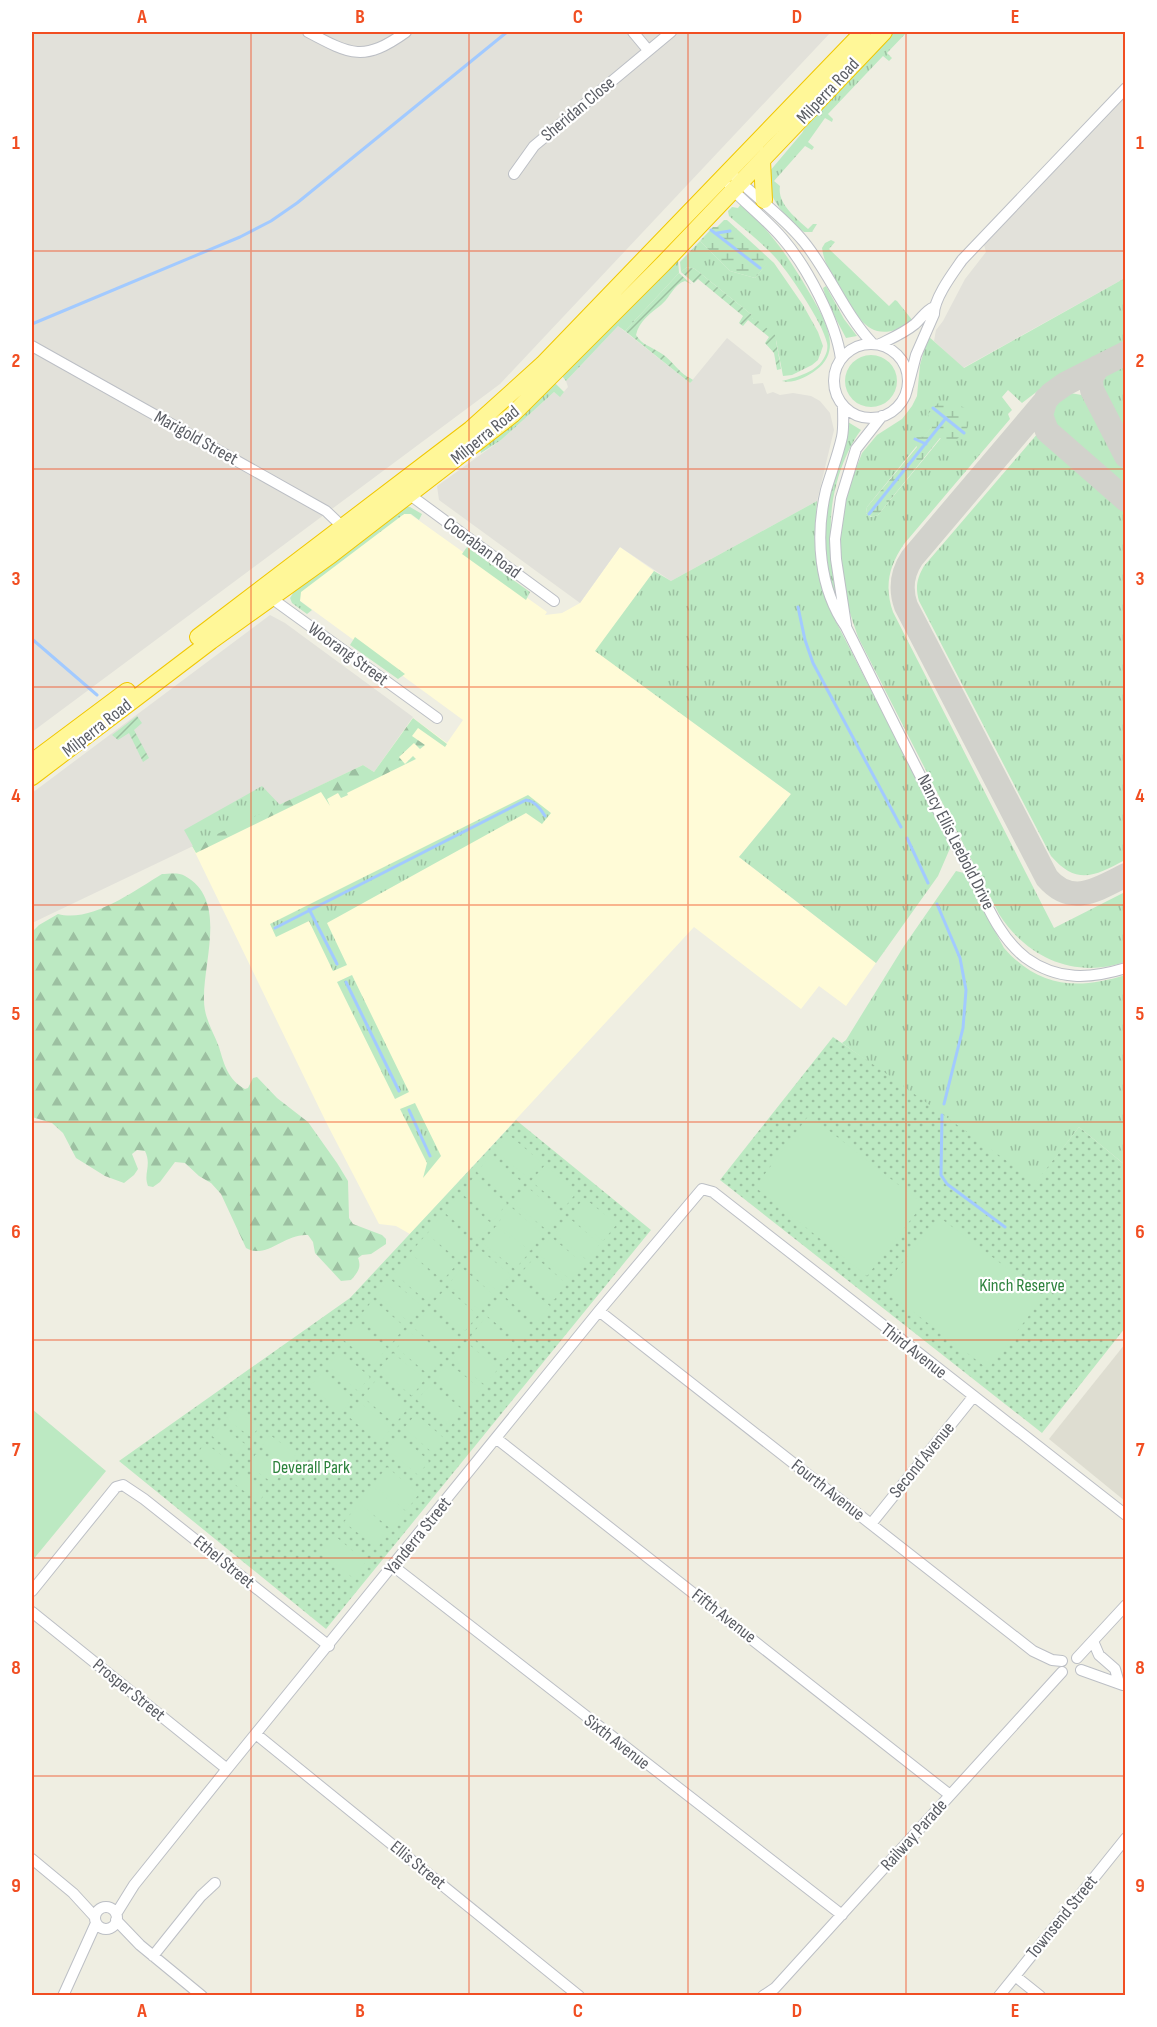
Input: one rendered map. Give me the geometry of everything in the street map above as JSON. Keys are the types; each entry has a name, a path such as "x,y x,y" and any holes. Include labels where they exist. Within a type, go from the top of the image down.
{"highway":[{"name":"Milperra Road","path":"347,532 410,495 512,415 731,181 863,32"},
{"name":"Milperra Road","path":"32,762 347,532 471,429 543,364 731,181 762,161 884,32"},
{"path":"762,161 764,201"},
{"name":"Milperra Road","path":"32,777 264,594"}],"street":[{"path":"308,32 351,52 380,49 406,32"},
{"path":"633,32 648,50"},
{"name":"Sheridan Close","path":"514,174 534,146 671,32"},
{"path":"934,307 927,310 906,331 876,344 854,347 841,359 834,374 835,392 843,405 851,412 871,418 882,416 899,405 905,396 919,347 934,314 934,307 951,275 972,248 1125,88"},
{"path":"731,181 764,201 805,243 857,327 876,344 890,348 905,364 908,386"},
{"path":"731,181 777,232 799,262 830,319 839,342 841,359"},
{"name":"Marigold Street","path":"32,346 326,511 347,532"},
{"name":"Nancy Ellis Leebold Drive","path":"843,405 842,437 825,494 821,538 823,566 829,596 836,612 846,627 960,852 1007,939 1033,962 1068,975 1085,977 1125,968"},
{"name":"Nancy Ellis Leebold Drive","path":"846,627 836,559 838,515 844,482 856,449 882,416"},
{"name":"Cooraban Road","path":"410,495 554,601"},
{"name":"Woorang Street","path":"264,594 437,718"},
{"name":"Yanderra Street","path":"63,1995 106,1918 257,1735 599,1311 703,1188"},
{"name":"Third Avenue","path":"703,1188 713,1191 1125,1515"},
{"name":"Fourth Avenue","path":"599,1311 1033,1651 1062,1667"},
{"name":"Second Avenue","path":"871,1524 973,1397"},
{"name":"Fifth Avenue","path":"497,1439 950,1795"},
{"name":"Ethel Street","path":"32,1591 116,1487 123,1485 132,1489 329,1646"},
{"name":"Sixth Avenue","path":"393,1566 842,1916"},
{"path":"1077,1658 1125,1605"},
{"name":"Prosper Street","path":"32,1612 227,1769"},
{"path":"1093,1641 1100,1655 1115,1669 1122,1685"},
{"path":"1069,1656 1077,1658 1081,1663 1081,1670 1077,1675 1071,1677 1062,1667 1069,1656"},
{"name":"Railway Parade","path":"763,1995 775,1989 842,1916 1062,1667"},
{"path":"1081,1670 1122,1685"},
{"name":"Ellis Street","path":"257,1735 579,1995"},
{"name":"Townsend Street","path":"999,1995 1125,1838"},
{"path":"32,1859 202,1995"},
{"path":"153,1956 201,1896 215,1883"},
{"path":"1015,1976 1040,1995"}],"shaded area":[{"path":"32,32 831,32 500,384 32,732"},
{"path":"1125,98 1125,278 963,368 934,341 936,330 965,279 986,252 984,245"},
{"path":"618,326 690,383 727,338 762,366 760,374 752,375 753,384 763,383 767,394 793,393 811,396 820,401 830,413 834,430 817,501 671,581 620,547 580,603 439,500 437,486 501,440 554,392 560,396 568,387 566,381"},
{"path":"407,512 547,612 545,615 562,613 580,603 620,547 654,571 596,651 791,794 739,857 876,963 846,1006 819,986 801,1009 694,927 410,1234 396,1226 379,1224 327,1124 192,846 363,765 374,772 413,718 447,743 463,720 299,600 299,593 401,514"},
{"path":"270,615 285,623 413,717 374,772 363,765 32,923 32,793"},
{"path":"1125,1344 1125,1501 1049,1439"}],"green space":[{"path":"892,32 907,32 887,53 892,58 889,61 883,56 828,114 833,119 832,122 825,118 808,142 814,147 812,150 805,146 774,181 780,186 784,205 793,215 808,229 813,224 817,224 812,232 804,232 789,219 773,197 769,189 769,172 802,133 814,113"},
{"path":"741,204 771,235 801,279 825,321 830,342 825,362 812,373 791,382 782,381 807,373 822,362 826,354 827,343 819,323 780,263 729,216 728,211 732,207 738,208"},
{"path":"727,220 774,263 768,263 755,278 730,271 700,241 713,227 717,227"},
{"path":"831,240 835,242 829,249 889,306 895,300 897,301 913,321 888,332 878,331 862,321 829,270 822,248"},
{"path":"700,241 730,271 755,278 768,262 774,263 803,305 818,332 823,346 818,360 792,375 783,376 776,340 752,318 752,315 695,269 687,267 681,272 680,262"},
{"path":"678,259 679,273 625,331 618,326 566,381 562,376"},
{"path":"687,267 695,269 775,335 781,369 777,370 774,353 765,343 769,337 748,320 743,326 739,323 743,316 698,279 694,283 681,272"},
{"path":"679,273 691,284 685,281 678,285 664,302 643,321 636,335 693,380 690,383 625,331"},
{"path":"1125,278 1125,342 1052,380 1022,403 1008,390 1002,397 1012,410 1008,414 1010,419 904,544 889,576 890,603 893,612 1054,928 1125,892 1125,962 1106,967 1088,968 1054,961 1023,942 999,914 858,637 848,607 841,562 841,530 845,497 862,453 877,435 902,419 912,406 917,396 920,365 928,336 964,368","holes":["932,427 941,438 878,515 871,517 866,513 867,507"]},
{"path":"826,286 844,319 857,336 846,338 828,304 823,288"},
{"path":"866,355 876,355 890,362 897,381 890,400 876,407 866,407 856,403 849,396 845,386 845,376 849,366 856,359"},
{"path":"1125,364 1125,438 1105,398 1102,383 1107,375"},
{"path":"555,383 564,392 560,397 554,392 501,440 481,453 480,449"},
{"path":"1070,393 1082,395 1089,401 1125,472 1125,491 1053,427 1051,411 1053,406"},
{"path":"952,401 970,411 969,423 965,432 958,438 947,442 940,438 878,515 872,517 866,513 867,507 917,447 914,437 917,435 923,437 932,427 928,414 938,403"},
{"path":"848,422 861,430 842,466 834,493 831,520 841,612 831,589 826,566 825,542 830,494"},
{"path":"1038,433 1125,510 1125,860 1095,874 1078,875 1069,872 1051,856 919,601 917,591 918,579 924,566"},
{"path":"817,501 815,532 817,565 830,610 951,846 938,876 876,963 739,857 791,794 595,651 654,571 671,581"},
{"path":"405,506 422,514 419,520 411,514 404,514 301,592 300,601 312,610 307,614 292,603 290,598 295,590"},
{"path":"467,547 530,592 526,600 462,554"},
{"path":"355,637 405,674 398,679 350,645"},
{"path":"137,716 142,723 134,730 149,758 143,762 129,733 118,740 112,735"},
{"path":"413,718 447,744 445,747 418,728 412,736 425,745 420,749 414,743 399,757 405,764 413,756 416,759 347,793 348,795 341,798 338,793 327,799 330,806 321,792 196,853 192,846 363,765 374,772"},
{"path":"262,786 280,805 194,848 184,830"},
{"path":"528,795 551,813 542,824 526,813 327,923 347,965 333,971 309,921 276,937 270,924"},
{"path":"956,871 964,873 1004,948 1031,971 1045,978 1075,984 1108,980 1125,975 1125,1165 1079,1127 1036,1183 842,1043 904,946"},
{"path":"162,874 185,876 198,887 206,900 210,915 210,932 204,1007 225,1065 234,1081 245,1089 248,1088 253,1078 257,1077 277,1098 308,1122 348,1181 349,1218 353,1224 382,1235 386,1239 386,1244 371,1254 358,1258 359,1268 351,1280 341,1281 315,1253 313,1242 308,1235 291,1238 261,1251 246,1248 221,1194 211,1183 185,1163 175,1162 160,1182 153,1187 148,1186 147,1156 145,1151 137,1150 132,1154 138,1169 124,1183 105,1176 76,1158 63,1133 52,1123 32,1117 32,932 58,914 71,916 84,914 112,904"},
{"path":"352,975 409,1092 395,1099 337,982"},
{"name":"Kinch Reserve","path":"833,1037 1036,1182 1079,1127 1125,1165 1125,1328 1042,1433 720,1180"},
{"path":"415,1103 441,1156 423,1178 427,1163 400,1109"},
{"path":"809,1115 923,1204 867,1276 755,1187"},
{"name":"Deverall Park","path":"516,1120 651,1230 326,1629 119,1461 350,1298"},
{"path":"508,1134 540,1161 527,1177 494,1150"},
{"path":"490,1156 523,1183 509,1199 477,1172"},
{"path":"545,1165 577,1192 564,1208 531,1181"},
{"path":"474,1177 507,1203 494,1220 461,1193"},
{"path":"527,1187 560,1214 547,1230 514,1204"},
{"path":"458,1196 491,1223 477,1240 445,1213"},
{"path":"584,1198 617,1224 603,1241 571,1214"},
{"path":"511,1207 543,1234 530,1251 497,1224"},
{"path":"440,1217 473,1244 459,1260 427,1234"},
{"path":"568,1217 600,1244 587,1260 554,1234"},
{"path":"939,1217 1044,1296 988,1369 882,1288"},
{"path":"496,1226 529,1253 515,1269 482,1243"},
{"path":"424,1237 457,1264 443,1280 410,1253"},
{"path":"551,1237 584,1264 571,1280 538,1254"},
{"path":"478,1248 511,1275 497,1291 465,1264"},
{"path":"407,1257 440,1284 427,1301 394,1274"},
{"path":"535,1257 567,1284 554,1300 521,1273"},
{"path":"462,1268 494,1295 481,1311 448,1285"},
{"path":"390,1279 422,1306 409,1322 376,1295"},
{"path":"517,1280 550,1306 536,1323 504,1296"},
{"path":"446,1288 478,1315 465,1331 432,1304"},
{"path":"373,1300 405,1327 392,1343 359,1317"},
{"path":"500,1300 533,1327 520,1343 487,1316"},
{"path":"427,1311 460,1338 446,1354 414,1328"},
{"path":"484,1319 517,1346 504,1362 471,1336"},
{"path":"355,1321 387,1348 374,1365 341,1338"},
{"path":"410,1332 443,1359 429,1375 397,1348"},
{"path":"466,1342 498,1369 485,1385 452,1359"},
{"path":"339,1351 370,1377 358,1391 328,1366"},
{"path":"393,1353 425,1379 412,1396 379,1369"},
{"path":"448,1363 481,1389 467,1406 435,1379"},
{"path":"322,1372 353,1398 341,1412 310,1386"},
{"path":"376,1380 409,1407 395,1424 363,1397"},
{"path":"431,1384 463,1410 450,1427 417,1400"},
{"path":"361,1403 391,1429 379,1443 349,1417"},
{"path":"234,1408 259,1427 251,1437 226,1419"},
{"path":"32,1409 106,1471 32,1561"},
{"path":"416,1414 446,1440 434,1454 404,1428"},
{"path":"220,1426 245,1444 237,1455 212,1436"},
{"path":"270,1435 296,1454 288,1465 262,1446"},
{"path":"399,1435 429,1461 418,1475 387,1449"},
{"path":"205,1443 231,1462 223,1473 197,1454"},
{"path":"256,1454 282,1473 274,1484 248,1465"},
{"path":"387,1467 419,1494 406,1511 373,1484"},
{"path":"241,1473 266,1491 259,1502 233,1483"},
{"path":"372,1486 405,1513 391,1529 359,1503"},
{"path":"357,1506 389,1532 377,1548 344,1522"},
{"path":"334,1535 366,1562 353,1578 321,1552"}],"waterway":[{"path":"32,324 240,237 271,221 297,203 507,32"},
{"path":"711,230 760,268"},
{"path":"717,233 730,231"},
{"path":"933,408 964,433"},
{"path":"869,514 946,418"},
{"path":"915,439 926,444"},
{"path":"798,607 813,663 901,827"},
{"path":"32,639 97,695"},
{"path":"275,928 526,800 540,808 545,816"},
{"path":"907,838 928,883"},
{"path":"937,904 960,958 966,990 963,1028 944,1104"},
{"path":"309,909 337,964"},
{"path":"346,982 399,1091"},
{"path":"409,1110 430,1156"},
{"path":"942,1115 941,1175 947,1184 1005,1227"}],"taxiway":[{"path":"1126,353 1065,384 1051,394 912,558 904,575 903,587 906,606 1047,878 1056,887 1066,892 1085,893 1126,875"},
{"path":"1098,367 1091,378 1092,390 1126,456"},
{"path":"1046,399 1041,415 1047,431 1126,500"}]}
